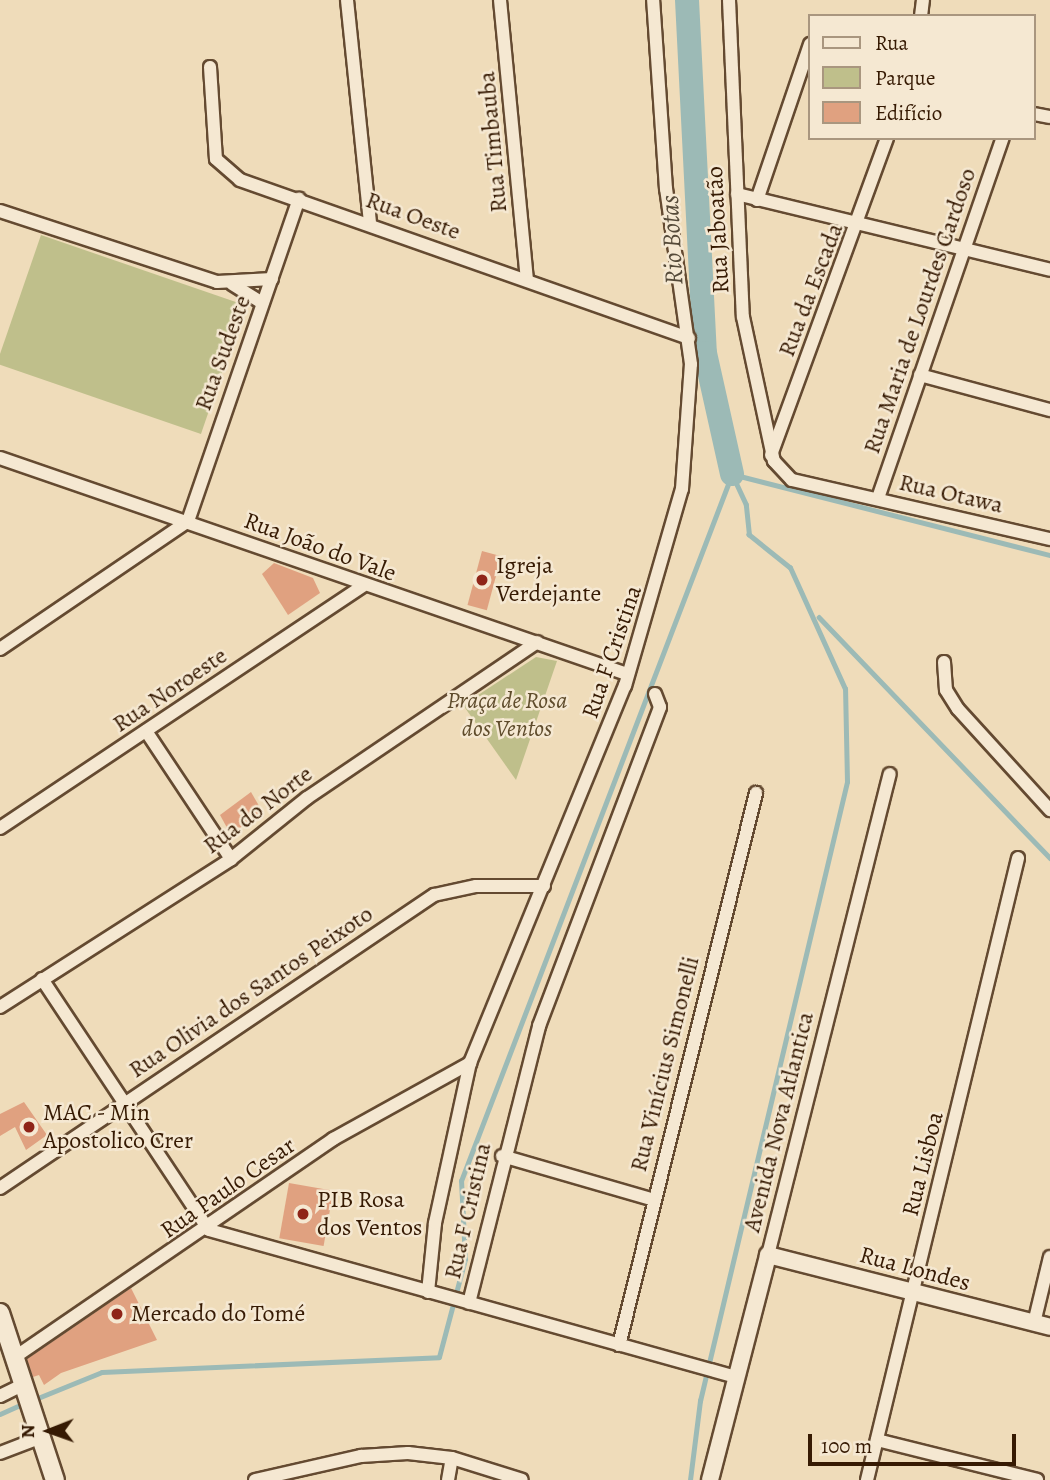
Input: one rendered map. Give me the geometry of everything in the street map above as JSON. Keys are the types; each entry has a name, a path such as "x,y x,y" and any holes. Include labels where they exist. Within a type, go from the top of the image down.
{"main road":[{"path":"0,1313 41,1430 55,1480"}],"street":[{"path":"347,0 370,222"},
{"name":"Rua Timbauba","path":"500,0 527,280"},
{"name":"Rua F Cristina","path":"432,1293 435,1223 470,1063 544,886 627,674 682,489 691,402 689,338 666,189 653,0"},
{"name":"Rua Jaboatão","path":"729,0 743,317 771,456"},
{"path":"757,200 808,50"},
{"name":"Rua Oeste","path":"210,67 216,159 240,180 370,222 689,338"},
{"name":"Rua da Escada","path":"771,456 858,226 886,140"},
{"name":"Rua Maria de Lourdes Cardoso","path":"878,498 1002,140"},
{"path":"737,194 858,226 1050,270"},
{"name":"Rua Sudeste","path":"187,521 299,199"},
{"path":"0,211 232,284 263,303"},
{"path":"232,284 272,279"},
{"path":"920,375 1050,410"},
{"name":"Rua Otawa","path":"771,456 792,480 1050,539"},
{"name":"Rua João do Vale","path":"0,458 187,521 363,586 627,674"},
{"path":"0,649 187,521"},
{"name":"Rua Noroeste","path":"0,828 363,586"},
{"name":"Rua do Norte","path":"0,1007 231,859 307,798 537,642"},
{"path":"944,662 946,690 958,709 1050,809"},
{"name":"Rua F Cristina","path":"465,1302 539,1026 660,706 655,694"},
{"path":"146,731 231,859"},
{"name":"Avenida Nova Atlantica","path":"709,1480 728,1375 768,1255 890,774"},
{"name":"Rua Vinícius Simonelli","path":"619,1345 756,793"},
{"name":"Rua Lisboa","path":"867,1480 1018,858"},
{"name":"Rua Olivia dos Santos Peixoto","path":"0,1188 434,895 476,886 544,886"},
{"path":"42,979 127,1102 209,1230 728,1375"},
{"name":"Rua Paulo Cesar","path":"15,1357 209,1230 333,1139 470,1063"},
{"path":"502,1156 654,1200"},
{"name":"Rua Londes","path":"768,1255 1042,1325"},
{"path":"1042,1325 1050,1257"},
{"path":"0,1396 26,1386"},
{"path":"0,1453 41,1430"},
{"path":"877,1440 1037,1480"},
{"path":"255,1480 361,1456 452,1458 522,1480"},
{"path":"448,1480 452,1458"}],"green space":[{"path":"41,235 245,305 201,434 0,365 0,354"},
{"name":"Praça de Rosa dos Ventos","path":"536,657 557,661 516,780 463,705"}],"building":[{"name":"Igreja Verdejante","path":"482,551 501,556 487,610 468,605"},
{"path":"274,563 313,578 320,593 288,615 262,574"},
{"path":"251,792 262,811 231,835 220,815"},
{"name":"MAC - Min Apostolico Crer","path":"24,1102 47,1135 26,1150 15,1127 0,1136 0,1114"},
{"name":"PIB Rosa dos Ventos","path":"289,1183 333,1191 324,1246 279,1238"},
{"name":"Mercado do Tomé","path":"131,1288 157,1340 61,1373 44,1385 39,1375 33,1377 27,1359"}],"waterway":[{"name":"Rio Botas","path":"687,0 705,353 732,474"},
{"path":"732,474 1050,555"},
{"path":"33,1400 102,1372 439,1357 465,1259 461,1181 732,474"},
{"path":"690,1480 700,1401 847,782 845,689 790,568 749,535 746,505 732,475"},
{"path":"819,617 1050,858"},
{"path":"0,1414 25,1403"}],"place":[{"name":"Igreja Verdejante","path":"482,580"},
{"name":"MAC - Min Apostolico Crer","path":"29,1127"},
{"name":"PIB Rosa dos Ventos","path":"303,1214"},
{"name":"Mercado do Tomé","path":"117,1314"}]}
